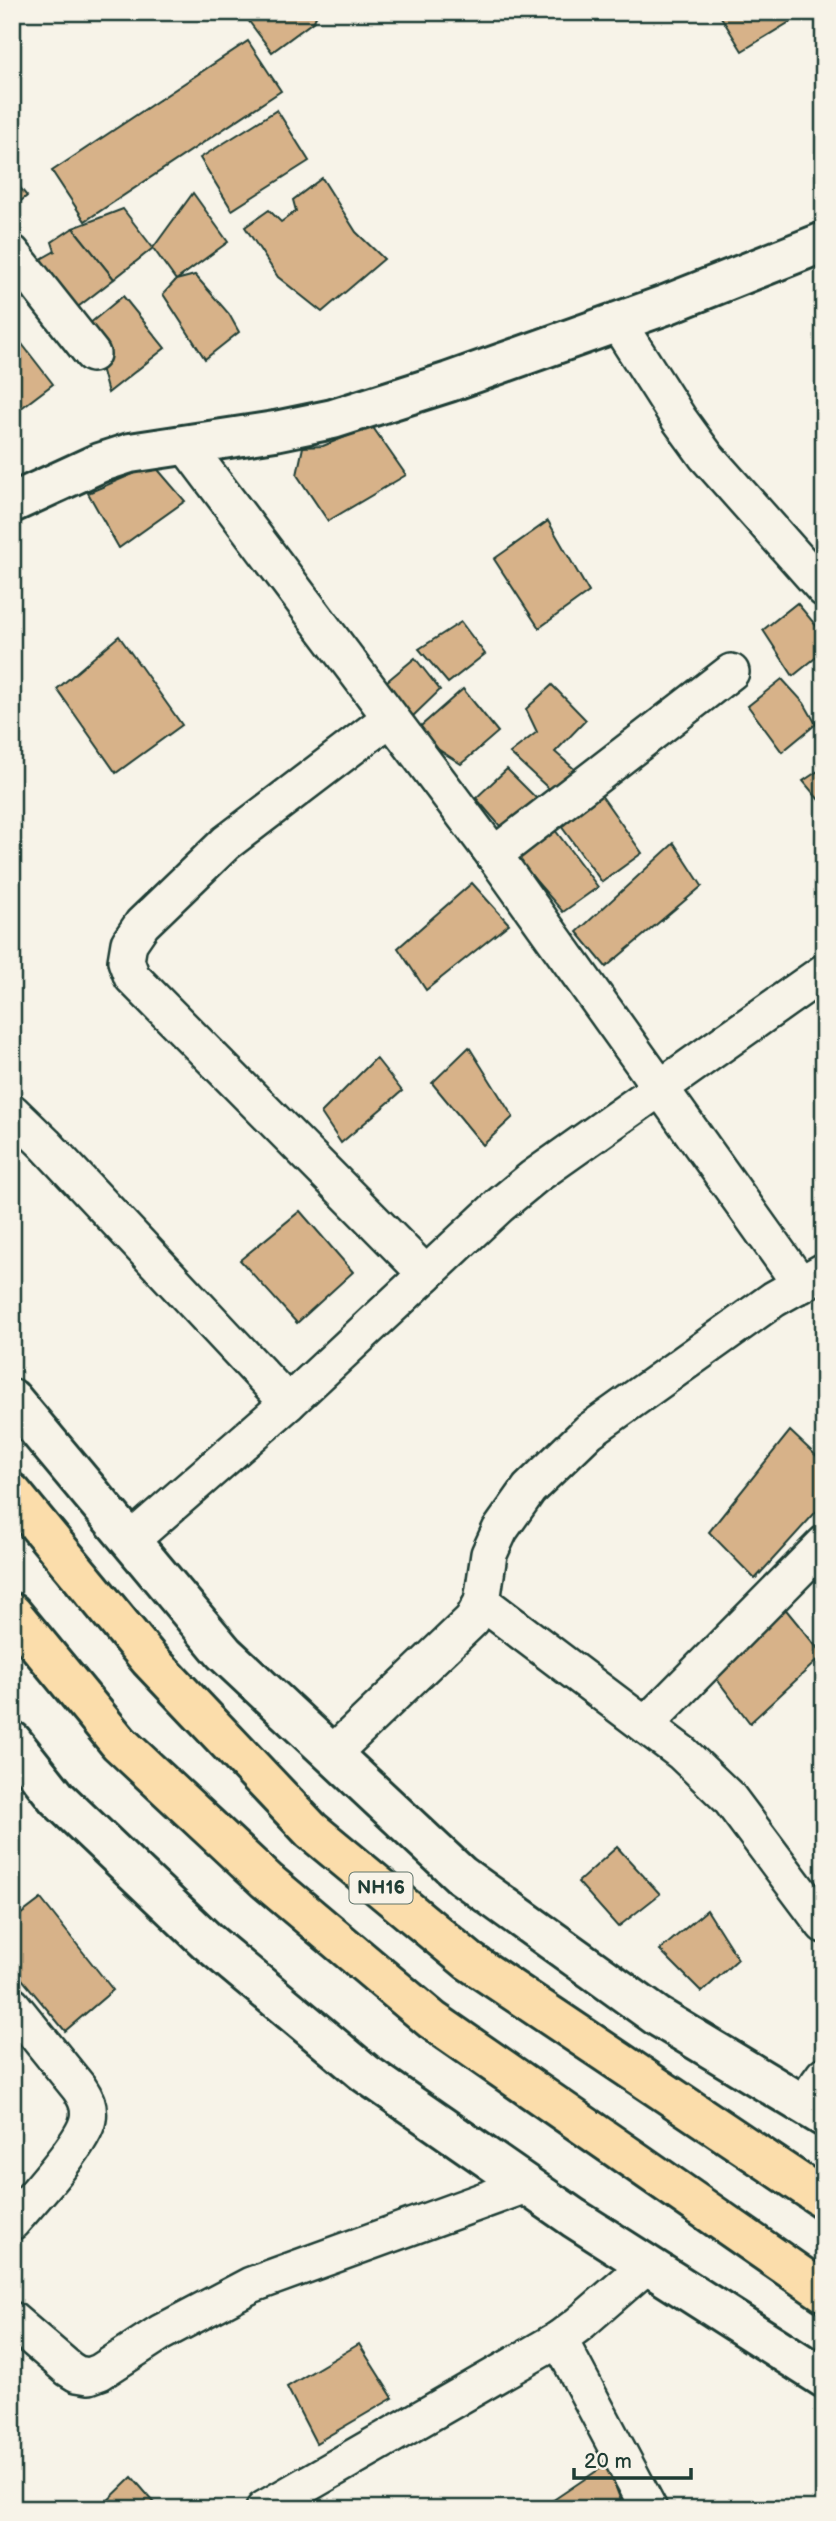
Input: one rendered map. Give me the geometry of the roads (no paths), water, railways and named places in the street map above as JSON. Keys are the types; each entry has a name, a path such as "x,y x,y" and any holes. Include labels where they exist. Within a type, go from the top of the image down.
{"highway":[{"name":"NH16","path":"12,1493 149,1659 311,1830 469,1961 824,2199"},
{"path":"12,1613 119,1743 267,1881 432,2020 824,2292"}],"main road":[{"path":"12,503 99,463 130,453 275,431 333,419 449,382 617,322 824,242"},
{"path":"12,1399 224,1653 461,1875 657,2016 817,2099"},
{"path":"12,1741 57,1798 207,1941 365,2073 647,2266 824,2378"}],"street":[{"path":"12,253 92,354"},
{"path":"617,322 706,456 824,589"},
{"path":"185,444 494,855 660,1087 812,1278 774,1299 589,1431 529,1489 500,1530 489,1554 482,1602 472,1620 332,1754"},
{"path":"494,855 731,672"},
{"path":"390,718 226,843 142,924 130,943 126,961 132,977 426,1274"},
{"path":"130,1541 288,1403 500,1205 534,1177 824,972"},
{"path":"12,1112 288,1403"},
{"path":"646,1724 824,1544"},
{"path":"482,1602 682,1753 729,1798 824,1925"},
{"path":"12,2005 79,2088 89,2110 88,2123 76,2143 12,2222"},
{"path":"12,2320 69,2369 89,2376 100,2372 160,2333 251,2286 526,2185"},
{"path":"274,2506 559,2339 647,2266"},
{"path":"559,2339 649,2509"}]}
